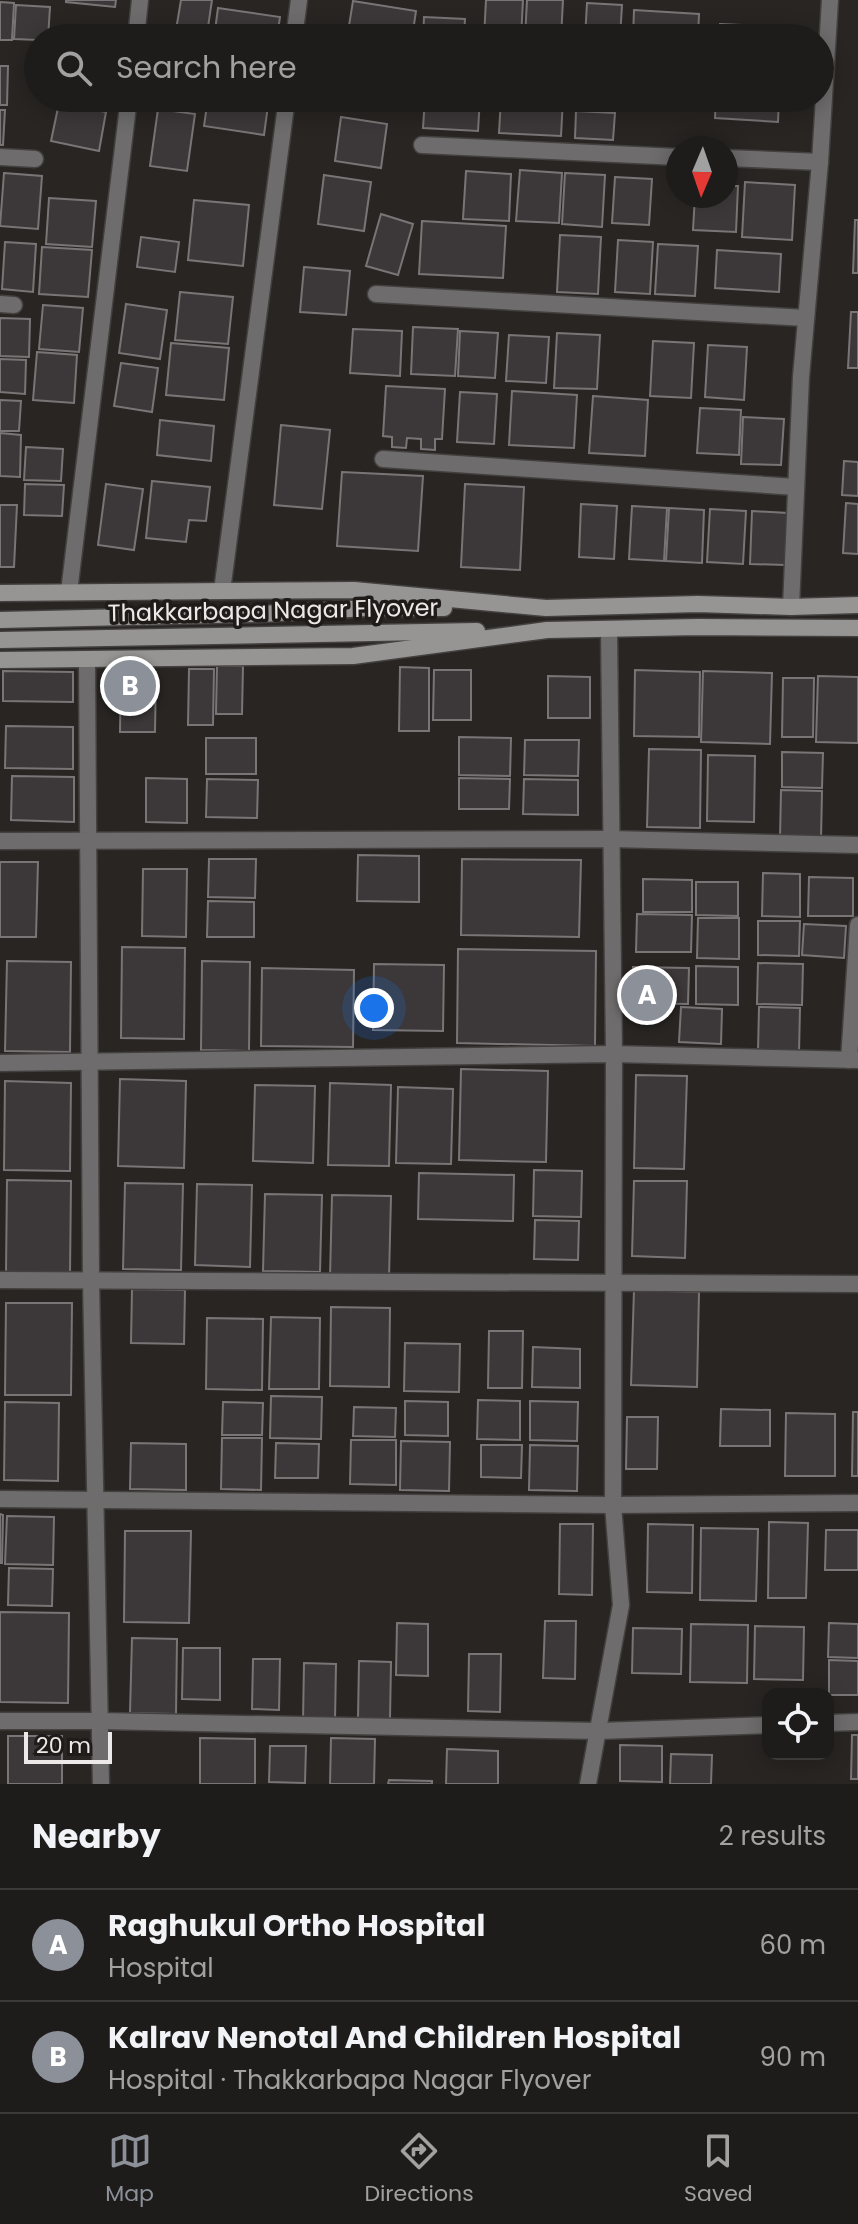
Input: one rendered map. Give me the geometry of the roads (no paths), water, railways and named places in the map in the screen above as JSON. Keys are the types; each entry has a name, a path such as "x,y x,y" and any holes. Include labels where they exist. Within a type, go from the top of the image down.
{"main road":[{"path":"0,593 354,590 546,608 698,604 791,607 858,605"},
{"name":"Thakkarbapa Nagar Flyover","path":"0,620 261,614 367,608 546,608"},
{"path":"0,660 353,656 547,630 858,628"},
{"name":"Thakkarbapa Nagar Flyover","path":"0,640 547,630"}],"street":[{"path":"137,24 140,0"},
{"path":"296,24 299,0"},
{"path":"829,24 830,0"},
{"path":"69,592 127,112"},
{"path":"222,591 285,112"},
{"path":"791,607 801,377 823,112"},
{"path":"422,145 666,156"},
{"path":"0,157 35,159"},
{"path":"738,159 820,162"},
{"path":"376,294 806,318"},
{"path":"383,459 796,487"},
{"path":"588,1784 621,1605 613,1505 614,1054 609,629"},
{"path":"87,659 91,1281 101,1784"},
{"path":"0,841 611,839 858,845"},
{"path":"0,1063 614,1054 853,1060 858,925"},
{"path":"0,1280 858,1284"},
{"path":"0,1499 613,1505 858,1503"},
{"path":"0,1721 599,1731 762,1725"},
{"path":"834,1723 858,1722"}],"place":[{"name":"Kalrav Nenotal And Children Hospital","path":"130,686"},
{"name":"Raghukul Ortho Hospital","path":"647,995"}]}
